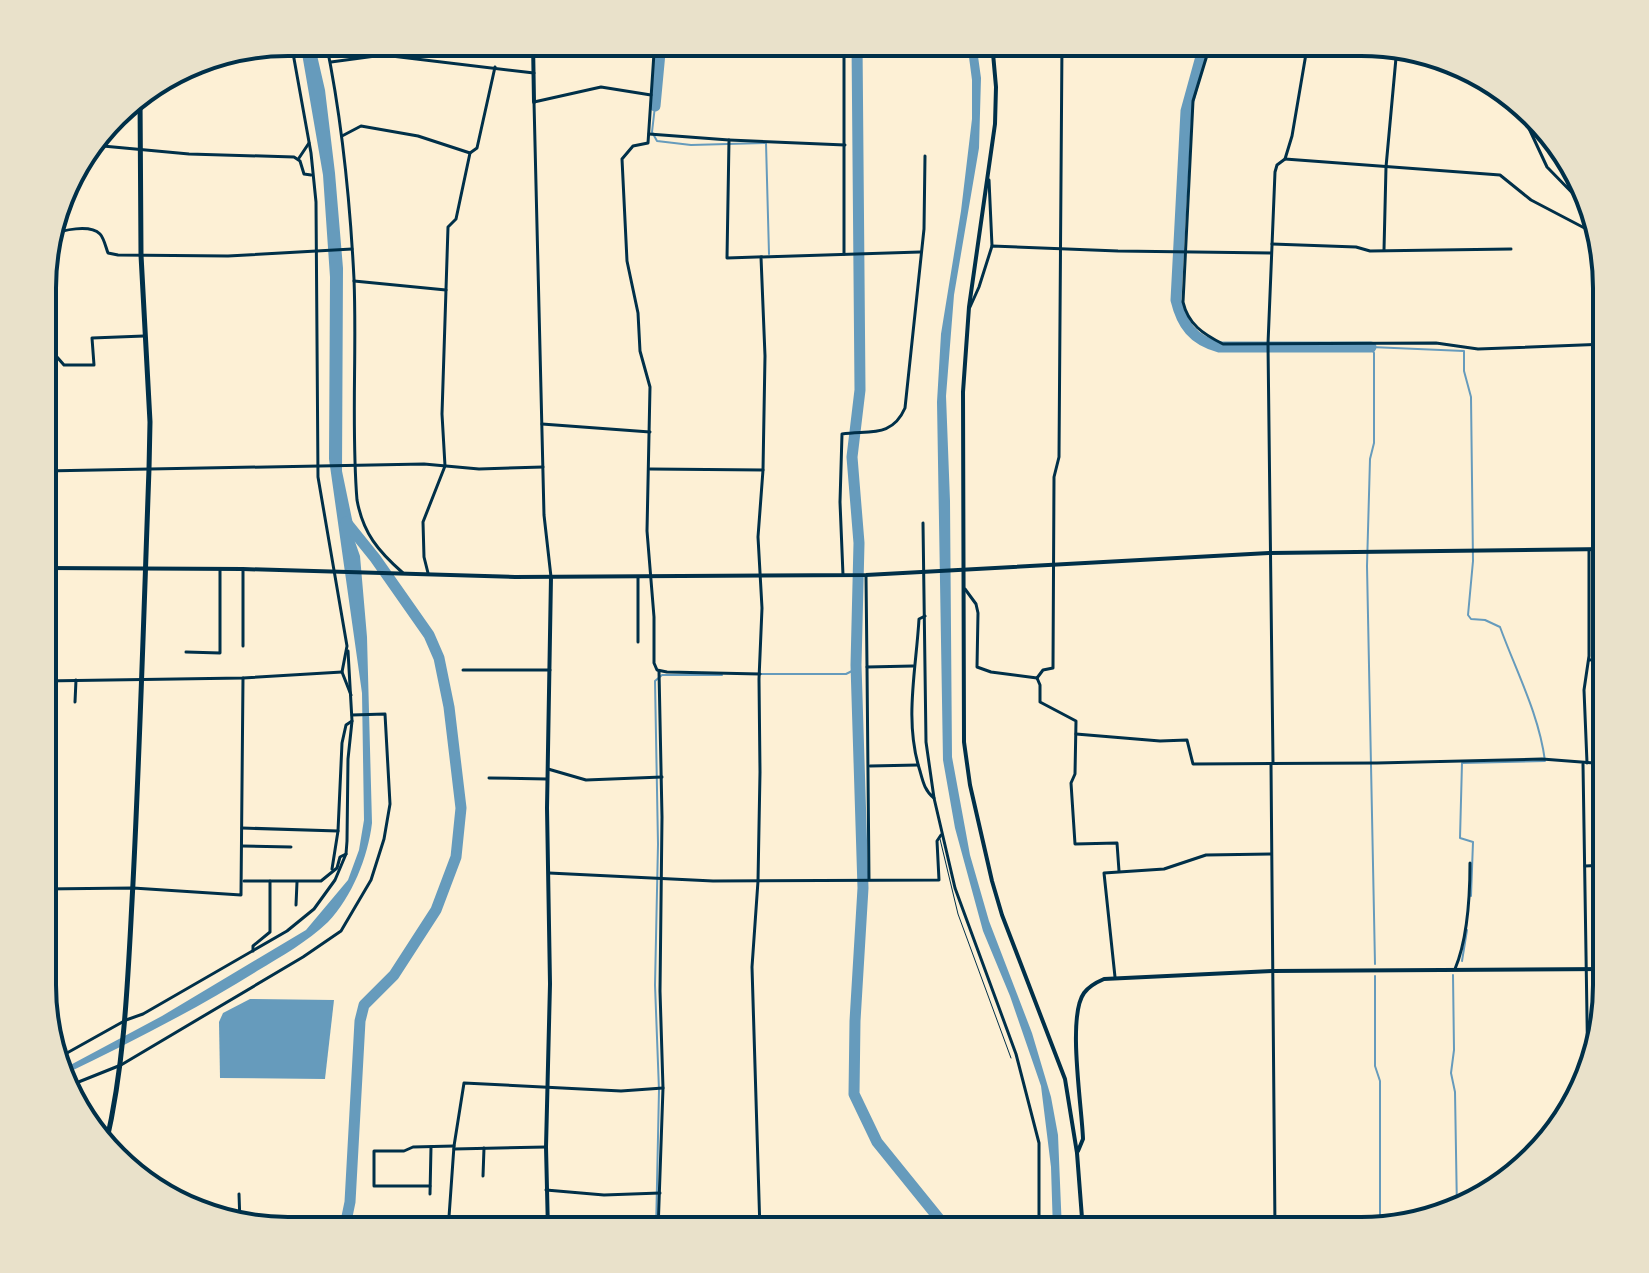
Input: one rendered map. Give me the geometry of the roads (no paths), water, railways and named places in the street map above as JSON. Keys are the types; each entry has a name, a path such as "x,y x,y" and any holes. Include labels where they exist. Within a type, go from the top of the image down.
{"main road":[{"path":"108,1131 126,1022 149,469 150,422 141,255 140,110"}],"street":[{"path":"67,1053 143,1014 287,931 314,909 335,880 346,854 348,759 354,715 337,572 320,466 318,250 309,143 293,56"},
{"path":"329,56 342,136 354,281 354,466 363,526 377,549 403,573"},
{"path":"330,62 375,56"},
{"path":"392,56 534,73"},
{"path":"533,56 544,526 551,577 547,779 547,1217"},
{"path":"654,56 648,143 633,146 622,159 626,246 638,313 640,351 650,387 647,531 652,575 654,663 659,670 662,777 659,939 663,1088 659,1217"},
{"path":"844,56 844,254"},
{"path":"993,56 996,105 989,180 969,307 963,392 964,742 970,785 1002,915 1065,1079 1077,1153 1082,1217"},
{"path":"1037,678 1043,670 1053,668 1054,477 1059,457 1062,56"},
{"path":"1207,56 1193,101 1183,302 1186,317 1200,330 1223,344 1436,343 1478,349 1593,345"},
{"path":"1275,1217 1268,344 1275,172 1277,165 1285,159 1292,136 1306,56"},
{"path":"1384,250 1386,167 1396,59"},
{"path":"428,573 424,557 423,522 445,466 442,414 448,227 456,219 470,153 477,148 495,67"},
{"path":"534,102 601,87 651,95"},
{"path":"342,136 361,126 418,136 470,153"},
{"path":"1530,130 1547,167 1572,193"},
{"path":"649,134 845,145"},
{"path":"729,140 727,258 920,252"},
{"path":"299,158 309,143"},
{"path":"106,146 299,158"},
{"path":"843,575 842,434 885,430 899,421 905,408 924,229 925,156"},
{"path":"299,158 304,174 313,175"},
{"path":"1285,159 1500,175 1531,200 1585,228"},
{"path":"969,307 992,246 989,180"},
{"path":"63,231 94,230 101,235 108,253 228,256 351,249"},
{"path":"1272,244 1384,250 1511,249"},
{"path":"992,246 1271,253"},
{"path":"760,1217 752,967 758,881 762,608 759,574 765,356 761,257"},
{"path":"354,281 446,290"},
{"path":"56,357 64,363 94,365 92,338 145,336"},
{"path":"542,424 651,432"},
{"path":"56,471 424,464 479,469 543,467"},
{"path":"650,469 763,470"},
{"path":"923,523 926,742 934,798 941,835 964,914 1016,1054 1039,1143 1039,1217"},
{"path":"1587,1037 1584,690 1589,660 1589,550"},
{"path":"56,568 243,569 551,577 866,575 1269,553 1593,550"},
{"path":"186,652 220,653 220,569"},
{"path":"243,569 243,646"},
{"path":"866,575 869,879"},
{"path":"638,576 638,642"},
{"path":"965,589 976,604 978,613 977,667 1037,678"},
{"path":"925,615 919,619 913,666 912,745 926,792 934,798"},
{"path":"347,646 342,672 351,695"},
{"path":"1589,660 1593,660"},
{"path":"867,667 913,666"},
{"path":"463,670 550,670"},
{"path":"659,670 760,676"},
{"path":"56,681 243,678 342,672"},
{"path":"56,889 133,888 241,895 243,678"},
{"path":"1037,678 1040,702 1074,718 1075,774 1071,783 1075,844 1117,843 1119,871"},
{"path":"75,702 76,680"},
{"path":"78,1082 122,1062 303,957 341,931 371,880 384,839 390,804 385,714 354,715"},
{"path":"332,869 338,831 342,743 346,725 352,721"},
{"path":"1076,734 1160,741 1187,740 1193,764 1545,759 1593,763"},
{"path":"868,766 918,765"},
{"path":"548,769 586,780 662,777"},
{"path":"489,778 547,779"},
{"path":"242,828 338,831"},
{"path":"549,873 758,881 939,880 941,835"},
{"path":"242,846 291,847"},
{"path":"243,881 321,881 337,868 340,857 346,854"},
{"path":"1115,977 1104,873 1164,869 1206,855 1271,854"},
{"path":"1455,969 1468,922 1470,863"},
{"path":"1585,866 1593,866"},
{"path":"253,951 253,946 270,932 270,881"},
{"path":"296,905 297,882"},
{"path":"1077,1153 1083,1139 1075,1021 1083,993 1095,983 1115,977 1272,971 1593,969"},
{"path":"449,1217 454,1148 464,1083 621,1091 663,1088"},
{"path":"430,1186 374,1186 374,1151 404,1151 413,1147 546,1147"},
{"path":"430,1194 431,1147"},
{"path":"483,1176 484,1148"},
{"path":"546,1190 604,1195 660,1193"},
{"path":"239,1194 240,1212"}],"lane":[{"path":"941,835 958,914 1011,1058"}],"water":[{"path":"302,56 317,56 325,90 343,268 342,471 353,536 360,556 367,637 372,823 363,863 337,912 312,936 210,999 73,1070 71,1065 162,1016 306,930 348,880 359,850 364,820 362,693 329,459 330,277 323,175"},
{"path":"969,56 978,56 981,78 979,148 954,295 946,396 952,757 970,855 989,921 1032,1033 1051,1097 1058,1135 1061,1217 1053,1217 1051,1167 1041,1086 1010,996 983,931 955,828 943,760 937,402 941,334 972,119"},
{"path":"250,999 334,1000 325,1079 220,1078 219,1022 223,1013"}],"waterway":[{"path":"655,106 660,56"},
{"path":"857,56 860,390 852,457 859,543 856,665 863,888 854,1094 877,1142 938,1217"},
{"path":"1201,56 1186,111 1176,300 1185,324 1196,336 1219,347 1371,347"},
{"path":"655,106 652,132 657,141 691,145 766,143 769,254"},
{"path":"1375,964 1367,566 1370,459 1374,443 1374,353 1371,347 1464,351 1464,371 1471,397 1473,561 1468,615 1471,619 1485,620 1500,627 1542,744 1545,761 1462,763 1460,838 1473,842 1471,896"},
{"path":"346,522 429,635 439,658 449,707 461,808 456,857 436,910 394,975 364,1005 360,1021 347,1217"},
{"path":"760,674 846,674 856,665"},
{"path":"656,1217 659,1090 655,985 658,844 655,681 662,675 722,675"},
{"path":"1462,961 1467,930"},
{"path":"1453,975 1454,1050 1451,1073 1455,1092 1457,1196"},
{"path":"1375,976 1375,1066 1380,1081 1380,1216"}]}
